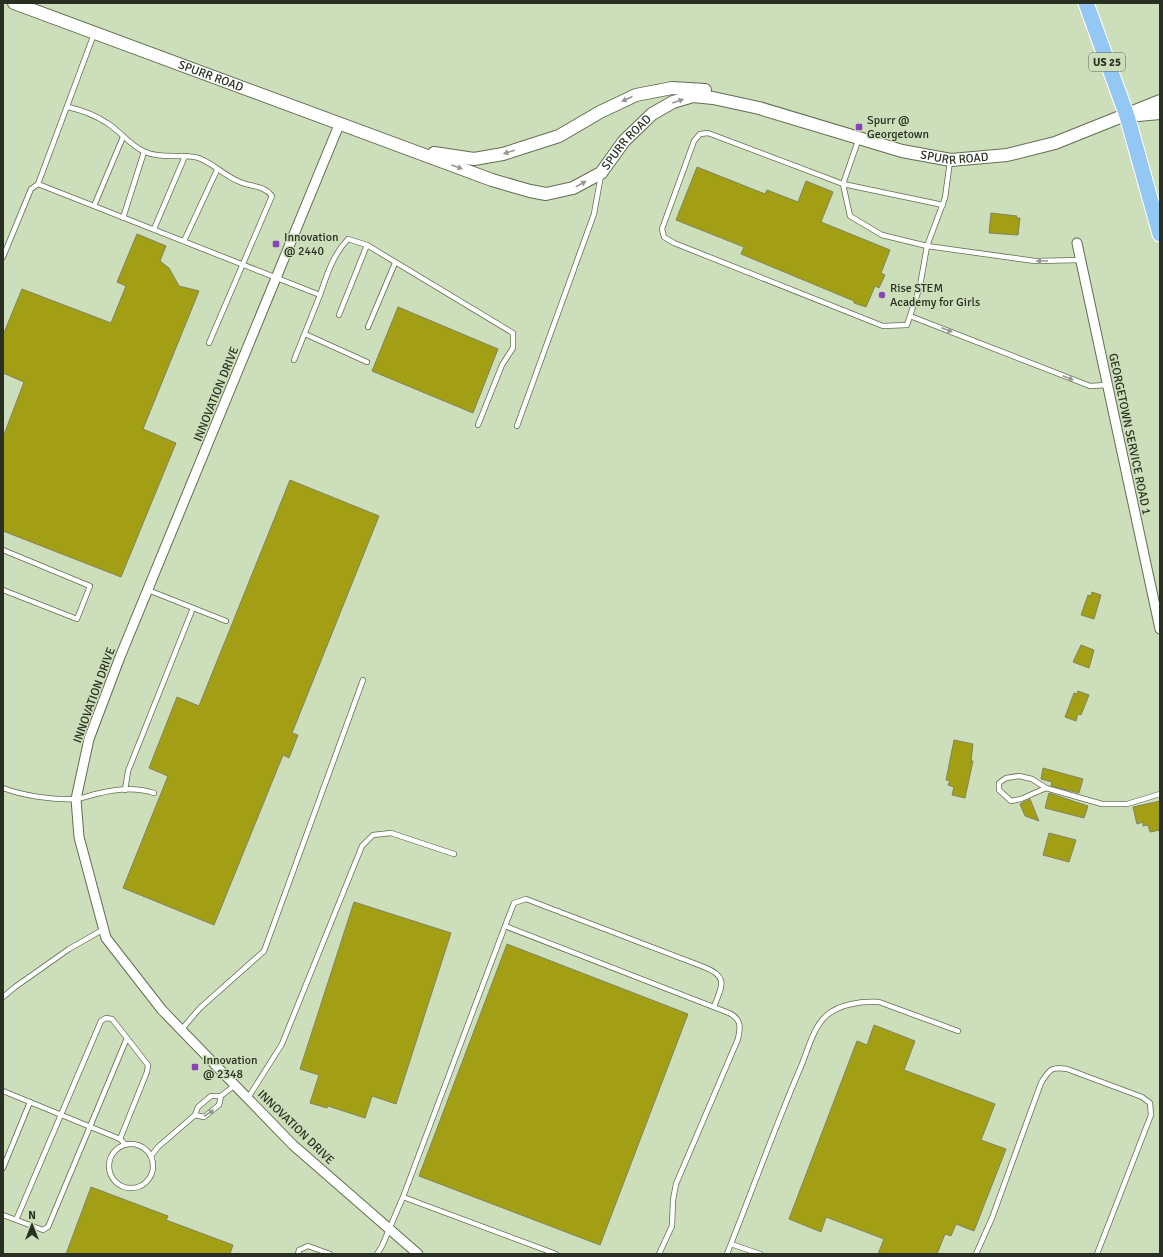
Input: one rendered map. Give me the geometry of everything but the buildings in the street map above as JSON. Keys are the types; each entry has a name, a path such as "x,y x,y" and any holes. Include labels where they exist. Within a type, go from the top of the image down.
{"main road":[{"name":"US 25","path":"1086,3 1126,116 1160,234"}],"street":[{"name":"SPURR ROAD","path":"14,3 407,150 492,180 546,194 573,188 601,173 624,141 652,114 674,102 693,96 713,98 758,108 902,151 951,160 1013,153 1055,143 1160,102"},
{"name":"SPURR ROAD","path":"407,150 474,159 503,154 559,136 600,112 636,95 672,88 712,90 758,108"},
{"name":"SPURR ROAD","path":"1126,116 1160,113"},
{"name":"INNOVATION DRIVE","path":"339,125 148,590 89,739 76,799 79,837 106,938 158,1004 181,1030 293,1145 418,1254"},
{"name":"GEORGETOWN SERVICE ROAD 1","path":"1077,243 1160,629"}],"lane":[{"path":"3,257 31,189 38,184 94,34"},
{"path":"68,107 83,111 108,123 123,137 144,152 174,157 185,156 207,161 217,170 240,182 268,190 272,196 209,344"},
{"path":"943,205 842,184 708,133 700,134 694,141 662,229 664,237 688,249 883,326 907,325 920,286 927,246 943,205 951,160"},
{"path":"94,206 123,137"},
{"path":"859,138 842,184 850,216 882,235 927,246 1035,261 1081,260"},
{"path":"123,218 144,152"},
{"path":"154,229 185,156"},
{"path":"184,241 217,170"},
{"path":"517,426 594,214 601,173"},
{"path":"38,184 320,295"},
{"path":"294,360 330,266 348,238 367,245 512,333 514,348 502,365 478,425"},
{"path":"339,315 367,245"},
{"path":"368,327 395,263"},
{"path":"910,316 1090,386 1108,385"},
{"path":"305,334 367,362"},
{"path":"3,550 90,586 77,619 3,590"},
{"path":"148,590 226,621"},
{"path":"125,790 128,771 192,608"},
{"path":"181,1030 200,1008 264,951 363,680"},
{"path":"1046,788 1021,799 1011,801 999,790 999,783 1006,778 1019,776 1032,780 1046,788 1102,804 1127,804 1160,794"},
{"path":"3,788 20,795 76,799 98,793 125,790 141,789 154,793"},
{"path":"248,1098 282,1044 362,846 373,835 390,833 454,854"},
{"path":"377,1254 382,1246 388,1228 403,1196 514,903 526,899 717,973 722,978 722,984 714,1007"},
{"path":"505,926 737,1017 740,1024 740,1030 676,1184 673,1200 672,1226 659,1254"},
{"path":"3,997 69,949 104,929"},
{"path":"727,1254 788,1098 818,1027 827,1015 853,1004 868,1001 879,1002 958,1031"},
{"path":"16,1220 101,1021 106,1018 112,1019 148,1065 147,1072 120,1139"},
{"path":"3,1215 43,1230 48,1227 127,1038"},
{"path":"976,1254 992,1218 1041,1083 1048,1071 1057,1067 1067,1069 1142,1097 1150,1103 1151,1115 1097,1254"},
{"path":"151,1156 158,1147 195,1115 198,1108 211,1096 221,1096 235,1085"},
{"path":"3,1091 120,1139 126,1145"},
{"path":"195,1115 204,1117 219,1105 221,1096"},
{"path":"3,1168 30,1102"},
{"path":"126,1145 140,1146 151,1156 153,1170 146,1183 133,1188 126,1187 114,1180 109,1166 114,1153 126,1145"},
{"path":"403,1196 556,1254"},
{"path":"731,1244 760,1254"},
{"path":"298,1254 299,1250 308,1246 330,1254"}],"place":[{"name":"Spurr @ Georgetown","path":"859,127"},
{"name":"Innovation @ 2440","path":"276,244"},
{"name":"Rise STEM Academy for Girls","path":"882,295"},
{"name":"Innovation @ 2348","path":"195,1067"}]}
